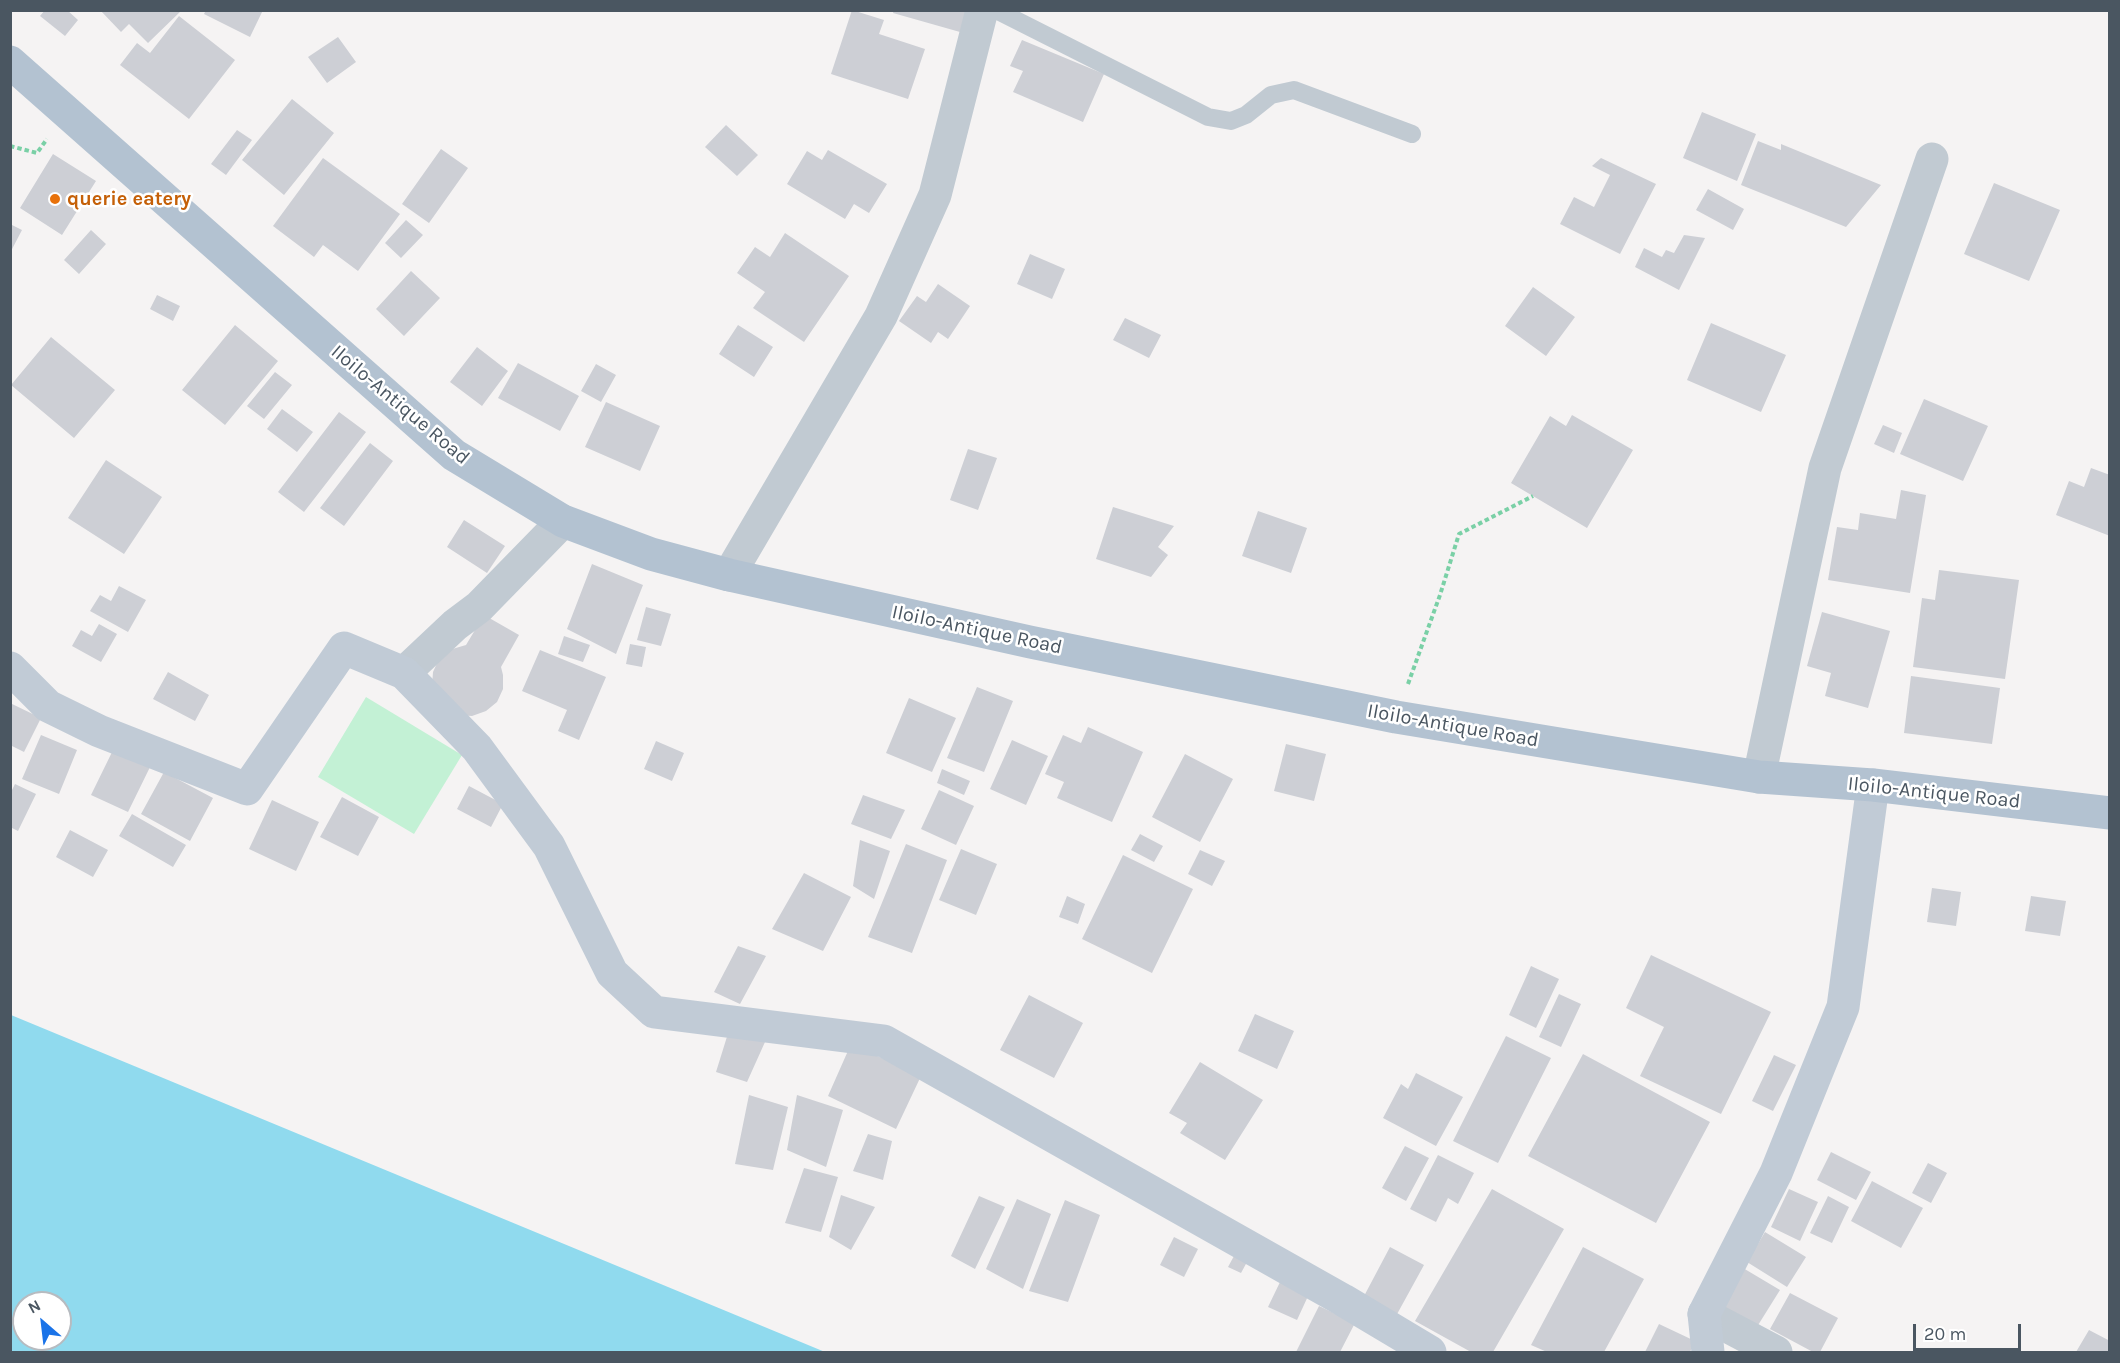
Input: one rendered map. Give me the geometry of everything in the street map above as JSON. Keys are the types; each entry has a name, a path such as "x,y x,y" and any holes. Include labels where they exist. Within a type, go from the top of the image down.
{"main road":[{"name":"Iloilo-Antique Road","path":"10,62 454,455 563,521 651,554 729,575 1030,642 1396,717 1759,777 1873,785 2109,813"}],"street":[{"path":"729,575 881,316 935,195 982,10"},
{"path":"1759,777 1825,468 1932,159"},
{"path":"404,673 455,625 479,607 563,521"},
{"path":"10,668 48,706 99,731 247,789 344,648 404,673 477,748 549,846 612,973 654,1012 884,1041 1343,1300 1430,1353"},
{"path":"1708,1353 1704,1314 1776,1173 1842,1006 1873,785"},
{"path":"1704,1314 1776,1353"}],"lane":[{"path":"996,10 1208,117 1232,121 1246,115 1270,95 1294,90 1412,134"}],"path":[{"path":"1396,717 1440,595 1459,534 1533,496"}],"green space":[{"path":"366,697 462,755 414,834 318,777"}],"water":[{"path":"11,1015 825,1352 11,1352"}],"building":[{"path":"45,10 67,10 78,20 65,36 40,16"},
{"path":"100,10 182,10 148,43 129,24 121,32"},
{"path":"206,10 263,10 250,37 204,14"},
{"path":"852,10 884,20 879,34 925,49 908,99 831,74"},
{"path":"894,10 966,10 960,32 893,13"},
{"path":"179,16 235,60 189,119 120,65 137,43 150,53"},
{"path":"338,37 356,62 327,83 308,57"},
{"path":"1022,40 1104,74 1083,122 1013,92 1023,71 1010,66"},
{"path":"292,99 334,133 284,195 242,160"},
{"path":"1702,112 1756,134 1737,181 1683,158"},
{"path":"726,125 758,155 737,176 705,147"},
{"path":"237,130 252,140 226,175 211,164"},
{"path":"1758,141 1781,150 1781,144 1881,185 1846,227 1741,185"},
{"path":"441,149 468,168 429,223 402,204"},
{"path":"828,150 887,184 869,213 854,204 845,219 787,184 807,151 822,160"},
{"name":"querie eatery","path":"53,154 96,181 62,235 20,208"},
{"path":"323,158 400,214 358,271 323,245 314,257 273,226"},
{"path":"1601,158 1656,184 1620,254 1560,224 1574,197 1594,207 1610,175 1592,166"},
{"path":"1994,183 2060,210 2029,281 1964,254"},
{"path":"1708,189 1744,209 1733,230 1696,210"},
{"path":"406,220 423,235 401,258 385,243"},
{"path":"10,224 22,230 10,253"},
{"path":"91,230 106,244 79,274 64,260"},
{"path":"785,233 849,276 804,342 753,308 765,292 737,273 755,247 770,257"},
{"path":"1684,235 1705,238 1679,290 1635,267 1644,248 1662,257 1666,250 1674,253"},
{"path":"1030,254 1065,269 1052,299 1017,284"},
{"path":"411,271 440,298 404,336 376,309"},
{"path":"938,284 970,306 948,339 938,332 931,343 899,321 917,296 926,302"},
{"path":"1533,287 1575,317 1546,356 1505,326"},
{"path":"157,295 180,306 173,321 150,309"},
{"path":"1125,318 1161,335 1149,358 1113,340"},
{"path":"1711,323 1786,355 1761,412 1687,380"},
{"path":"235,325 278,361 225,425 182,390"},
{"path":"738,325 773,347 754,377 719,354"},
{"path":"51,337 115,390 74,438 11,385"},
{"path":"477,347 508,371 482,406 450,382"},
{"path":"518,363 579,396 560,431 498,398"},
{"path":"596,364 616,375 601,402 581,391"},
{"path":"275,372 292,385 264,419 247,406"},
{"path":"1924,399 1988,426 1963,481 1900,454"},
{"path":"606,402 660,426 640,471 585,447"},
{"path":"282,409 313,432 297,452 267,429"},
{"path":"339,412 366,432 304,512 278,492"},
{"path":"1572,415 1633,450 1587,528 1511,483 1550,416 1566,426"},
{"path":"1883,425 1902,433 1894,453 1874,444"},
{"path":"370,443 393,461 344,526 320,508"},
{"path":"968,449 997,458 978,510 950,500"},
{"path":"106,460 162,497 124,554 68,518"},
{"path":"2091,468 2110,475 2110,536 2056,515 2069,481 2084,487"},
{"path":"1901,490 1926,495 1910,593 1828,580 1837,527 1858,530 1860,513 1896,519"},
{"path":"1113,507 1174,526 1158,547 1168,555 1151,577 1096,559"},
{"path":"1258,511 1307,528 1291,573 1242,556"},
{"path":"464,520 505,546 487,573 447,547"},
{"path":"592,564 643,585 616,654 567,629"},
{"path":"1939,570 2019,580 2005,679 1913,667 1922,598 1935,600"},
{"path":"119,586 146,600 128,632 90,611 100,595 111,601"},
{"path":"646,607 671,614 661,646 637,640"},
{"path":"1822,612 1890,631 1868,708 1825,696 1831,673 1807,666"},
{"path":"484,615 519,635 501,667 503,689 497,702 486,711 472,716 458,715 432,686 433,672 439,659 449,650 466,645"},
{"path":"99,624 117,634 101,662 72,646 81,630 92,636"},
{"path":"564,636 590,645 583,662 558,654"},
{"path":"630,644 646,647 642,667 626,664"},
{"path":"540,650 606,677 579,740 558,731 567,710 522,691"},
{"path":"168,672 209,695 195,721 153,699"},
{"path":"1911,676 2000,688 1992,744 1904,733"},
{"path":"977,687 1013,701 984,772 947,758"},
{"path":"909,698 956,718 932,772 886,753"},
{"path":"10,703 41,718 24,752 10,745"},
{"path":"1088,727 1143,752 1112,822 1057,798 1064,782 1045,774 1063,735 1081,743"},
{"path":"41,735 77,750 59,794 22,779"},
{"path":"1012,740 1048,756 1026,805 990,789"},
{"path":"656,741 684,753 672,781 644,769"},
{"path":"1286,744 1326,754 1314,801 1274,791"},
{"path":"115,746 152,763 128,812 91,795"},
{"path":"1185,754 1233,779 1200,842 1152,817"},
{"path":"942,769 970,781 964,795 937,783"},
{"path":"164,772 213,798 190,841 141,814"},
{"path":"15,784 36,794 18,831 10,827 10,794"},
{"path":"469,786 503,804 491,827 457,809"},
{"path":"939,790 974,806 956,845 921,829"},
{"path":"863,795 905,810 891,839 851,824"},
{"path":"342,797 379,817 358,856 320,837"},
{"path":"272,800 319,822 296,871 249,849"},
{"path":"132,814 186,845 173,867 119,836"},
{"path":"70,830 108,850 93,877 56,857"},
{"path":"1140,834 1163,846 1154,862 1131,850"},
{"path":"860,840 890,851 874,899 853,886"},
{"path":"906,844 947,860 912,953 868,937"},
{"path":"961,849 997,864 976,915 939,900"},
{"path":"1200,850 1225,861 1212,886 1188,874"},
{"path":"1123,855 1193,889 1152,973 1082,939"},
{"path":"804,873 851,897 823,951 772,929"},
{"path":"1932,888 1961,892 1956,926 1927,922"},
{"path":"1067,896 1085,904 1078,924 1059,917"},
{"path":"2031,896 2066,901 2060,936 2025,931"},
{"path":"738,946 766,956 740,1004 714,992"},
{"path":"1651,955 1771,1012 1721,1114 1640,1076 1664,1027 1626,1008"},
{"path":"1531,966 1559,979 1536,1028 1509,1015"},
{"path":"1559,994 1581,1004 1561,1047 1539,1037"},
{"path":"1029,995 1083,1023 1054,1078 1000,1050"},
{"path":"1255,1014 1294,1031 1277,1069 1238,1051"},
{"path":"730,1027 765,1042 747,1082 716,1072"},
{"path":"1506,1036 1551,1058 1498,1163 1453,1141"},
{"path":"851,1044 921,1076 896,1129 828,1096"},
{"path":"1583,1054 1710,1122 1656,1223 1528,1156"},
{"path":"1774,1055 1796,1065 1773,1111 1752,1101"},
{"path":"1200,1062 1263,1100 1225,1160 1180,1133 1187,1123 1169,1113"},
{"path":"1416,1073 1463,1097 1436,1146 1383,1118 1401,1084 1408,1089"},
{"path":"749,1095 788,1107 773,1170 735,1164"},
{"path":"797,1095 843,1110 826,1167 787,1150"},
{"path":"868,1134 892,1141 883,1180 853,1171"},
{"path":"1405,1146 1429,1158 1406,1201 1382,1188"},
{"path":"1831,1152 1871,1172 1856,1200 1817,1180"},
{"path":"1438,1155 1474,1173 1458,1204 1448,1198 1436,1222 1410,1209"},
{"path":"1928,1163 1947,1173 1931,1203 1912,1193"},
{"path":"804,1168 838,1177 821,1232 785,1223"},
{"path":"1872,1181 1923,1208 1901,1248 1851,1221"},
{"path":"1492,1189 1564,1229 1493,1352 1471,1352 1415,1321"},
{"path":"1789,1189 1818,1202 1800,1241 1771,1227"},
{"path":"841,1195 875,1207 851,1250 829,1237"},
{"path":"979,1196 1005,1207 975,1269 951,1256"},
{"path":"1828,1196 1849,1207 1832,1243 1810,1233"},
{"path":"1017,1199 1051,1214 1023,1289 986,1269"},
{"path":"1065,1200 1100,1215 1068,1302 1029,1291"},
{"path":"1765,1232 1806,1257 1787,1287 1747,1262"},
{"path":"1174,1237 1198,1249 1184,1277 1160,1265"},
{"path":"1390,1247 1424,1265 1396,1316 1363,1298"},
{"path":"1583,1247 1644,1279 1604,1352 1547,1352 1531,1345"},
{"path":"1234,1256 1247,1262 1241,1273 1228,1267"},
{"path":"1743,1268 1780,1290 1755,1330 1720,1308"},
{"path":"1281,1280 1309,1294 1297,1320 1268,1307"},
{"path":"1790,1293 1838,1318 1820,1352 1813,1352 1770,1329"},
{"path":"1319,1306 1355,1323 1340,1352 1296,1352"},
{"path":"1659,1324 1695,1341 1690,1352 1645,1352"},
{"path":"2089,1330 2110,1341 2110,1352 2076,1352"}],"place":[{"name":"querie eatery","path":"55,199"}]}
